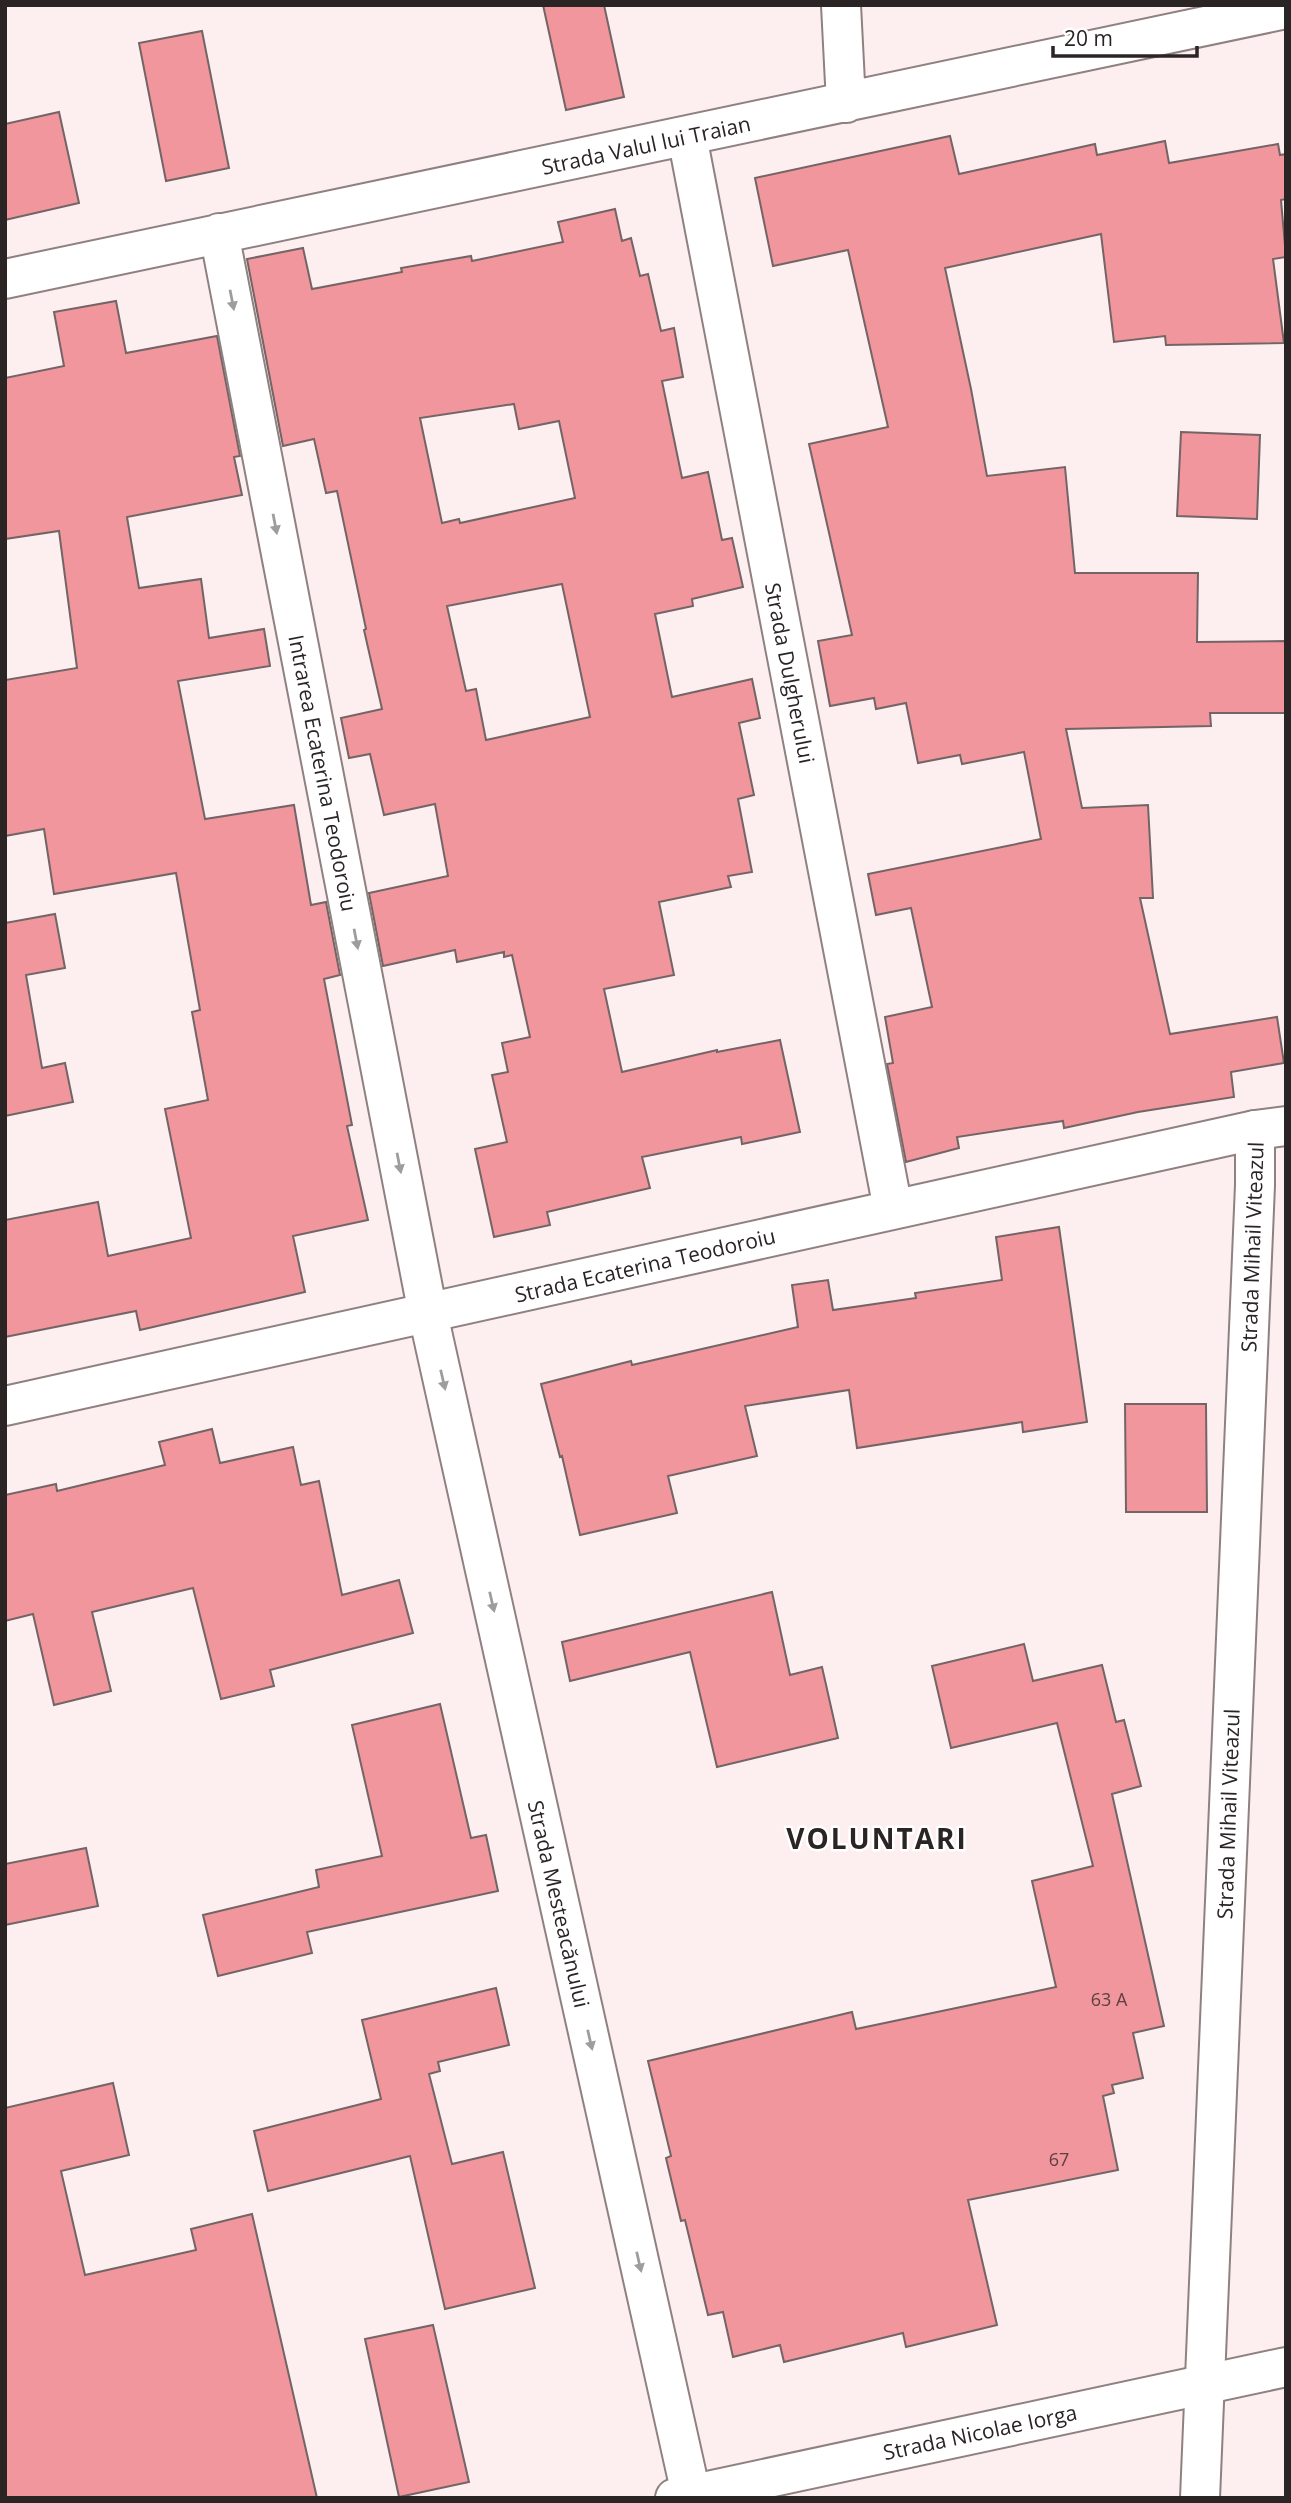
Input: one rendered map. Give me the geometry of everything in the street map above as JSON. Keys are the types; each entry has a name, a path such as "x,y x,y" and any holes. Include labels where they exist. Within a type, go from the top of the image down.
{"street":[{"path":"841,5 846,103"},
{"name":"Strada Valul lui Traian","path":"5,279 1286,9"},
{"name":"Strada Dulgherului","path":"687,136 893,1209"},
{"name":"Intrarea Ecaterina Teodoroiu","path":"219,233 428,1314"},
{"name":"Strada Ecaterina Teodoroiu","path":"5,1406 1271,1128"},
{"name":"Strada Mihail Viteazul","path":"1200,2498 1255,1199 1271,1128"},
{"name":"Strada Mesteacănului","path":"428,1314 683,2496"},
{"name":"Strada Nicolae Iorga","path":"683,2496 1286,2367"}],"building":[{"path":"543,5 604,5 624,97 566,110"},
{"path":"202,31 229,168 166,181 139,43"},
{"path":"59,112 79,203 5,220 5,124"},
{"path":"950,136 959,174 1095,144 1097,155 1165,141 1169,163 1278,144 1280,155 1286,154 1286,199 1281,200 1286,257 1273,259 1284,343 1166,345 1165,336 1114,342 1101,234 945,268 987,476 1065,467 1075,573 1198,573 1197,642 1286,641 1286,713 1210,713 1211,726 1066,729 1082,808 1148,805 1153,898 1140,898 1170,1034 1277,1017 1284,1063 1231,1072 1234,1097 1138,1112 1064,1128 1063,1121 957,1137 959,1148 906,1162 887,1064 893,1063 885,1017 932,1007 911,908 876,915 868,874 1041,839 1024,752 962,764 960,755 918,763 906,703 876,709 874,698 830,706 818,641 852,635 809,444 888,427 848,250 773,266 755,178"},
{"path":"615,209 622,241 631,238 640,276 648,274 661,331 674,328 683,377 662,381 682,478 708,472 722,540 732,538 743,587 692,599 693,606 655,614 672,697 752,679 760,718 739,723 754,795 738,799 752,872 728,876 731,887 659,902 674,975 604,989 622,1072 717,1050 780,1040 800,1132 742,1144 741,1137 642,1157 650,1188 547,1212 550,1225 494,1237 475,1149 507,1142 492,1075 508,1072 502,1043 530,1037 512,955 504,957 504,952 457,962 455,950 383,966 369,893 448,876 435,804 384,815 370,754 349,758 341,718 382,709 364,630 366,629 337,491 326,493 314,439 283,446 247,259 303,248 312,289 402,272 401,268 471,256 472,261 563,242 558,222","holes":["514,404 519,429 559,421 575,498 460,523 459,519 442,523 420,418","562,584 590,717 486,740 476,689 466,691 447,606"]},
{"path":"116,301 126,353 217,336 240,456 234,457 242,495 127,517 139,588 201,579 209,638 264,629 270,666 178,681 205,819 294,805 311,905 326,902 340,975 324,979 352,1125 347,1126 368,1220 293,1236 305,1292 140,1330 136,1311 5,1337 5,1220 98,1202 108,1256 191,1238 165,1109 208,1100 192,1012 200,1010 176,873 54,894 44,829 5,836 5,680 77,668 59,531 5,539 5,378 64,366 54,312"},
{"path":"1181,432 1260,435 1257,519 1177,516"},
{"path":"55,914 65,968 26,975 42,1068 65,1063 73,1102 5,1116 5,923"},
{"path":"1059,1227 1087,1422 1023,1432 1022,1422 857,1448 849,1390 745,1406 757,1456 668,1476 677,1513 580,1535 562,1456 560,1457 541,1384 631,1361 632,1365 798,1327 792,1285 828,1280 833,1310 916,1298 915,1293 1002,1280 996,1237"},
{"path":"1125,1404 1206,1404 1207,1512 1126,1512"},
{"path":"212,1429 220,1463 293,1447 301,1485 319,1481 342,1595 399,1580 413,1633 270,1670 274,1686 221,1699 193,1588 92,1612 111,1691 54,1705 33,1614 5,1621 5,1495 56,1484 57,1491 165,1465 159,1442"},
{"path":"772,1592 790,1675 822,1667 838,1738 717,1767 690,1652 570,1681 562,1642"},
{"path":"1024,1644 1033,1681 1102,1665 1116,1722 1124,1720 1141,1786 1112,1794 1164,2026 1133,2033 1143,2078 1112,2085 1114,2093 1103,2096 1118,2170 968,2200 997,2325 906,2347 903,2333 784,2362 780,2345 733,2357 723,2312 708,2315 685,2220 681,2221 666,2158 671,2156 648,2061 852,2012 856,2029 1056,1987 1032,1881 1093,1866 1057,1723 951,1748 932,1666"},
{"path":"440,1704 471,1838 486,1835 498,1891 307,1932 312,1953 218,1976 203,1915 319,1887 316,1870 382,1856 352,1725"},
{"path":"86,1848 98,1906 5,1925 5,1864"},
{"path":"496,1988 509,2045 438,2062 440,2071 429,2074 452,2164 503,2152 535,2288 445,2309 410,2156 268,2191 254,2131 381,2099 362,2020"},
{"path":"113,2083 129,2155 61,2171 85,2275 196,2250 191,2229 252,2214 317,2498 5,2498 5,2108"},
{"path":"433,2325 469,2482 399,2497 365,2339"}],"district":[{"name":"VOLUNTARI","path":"877,1838"}]}
